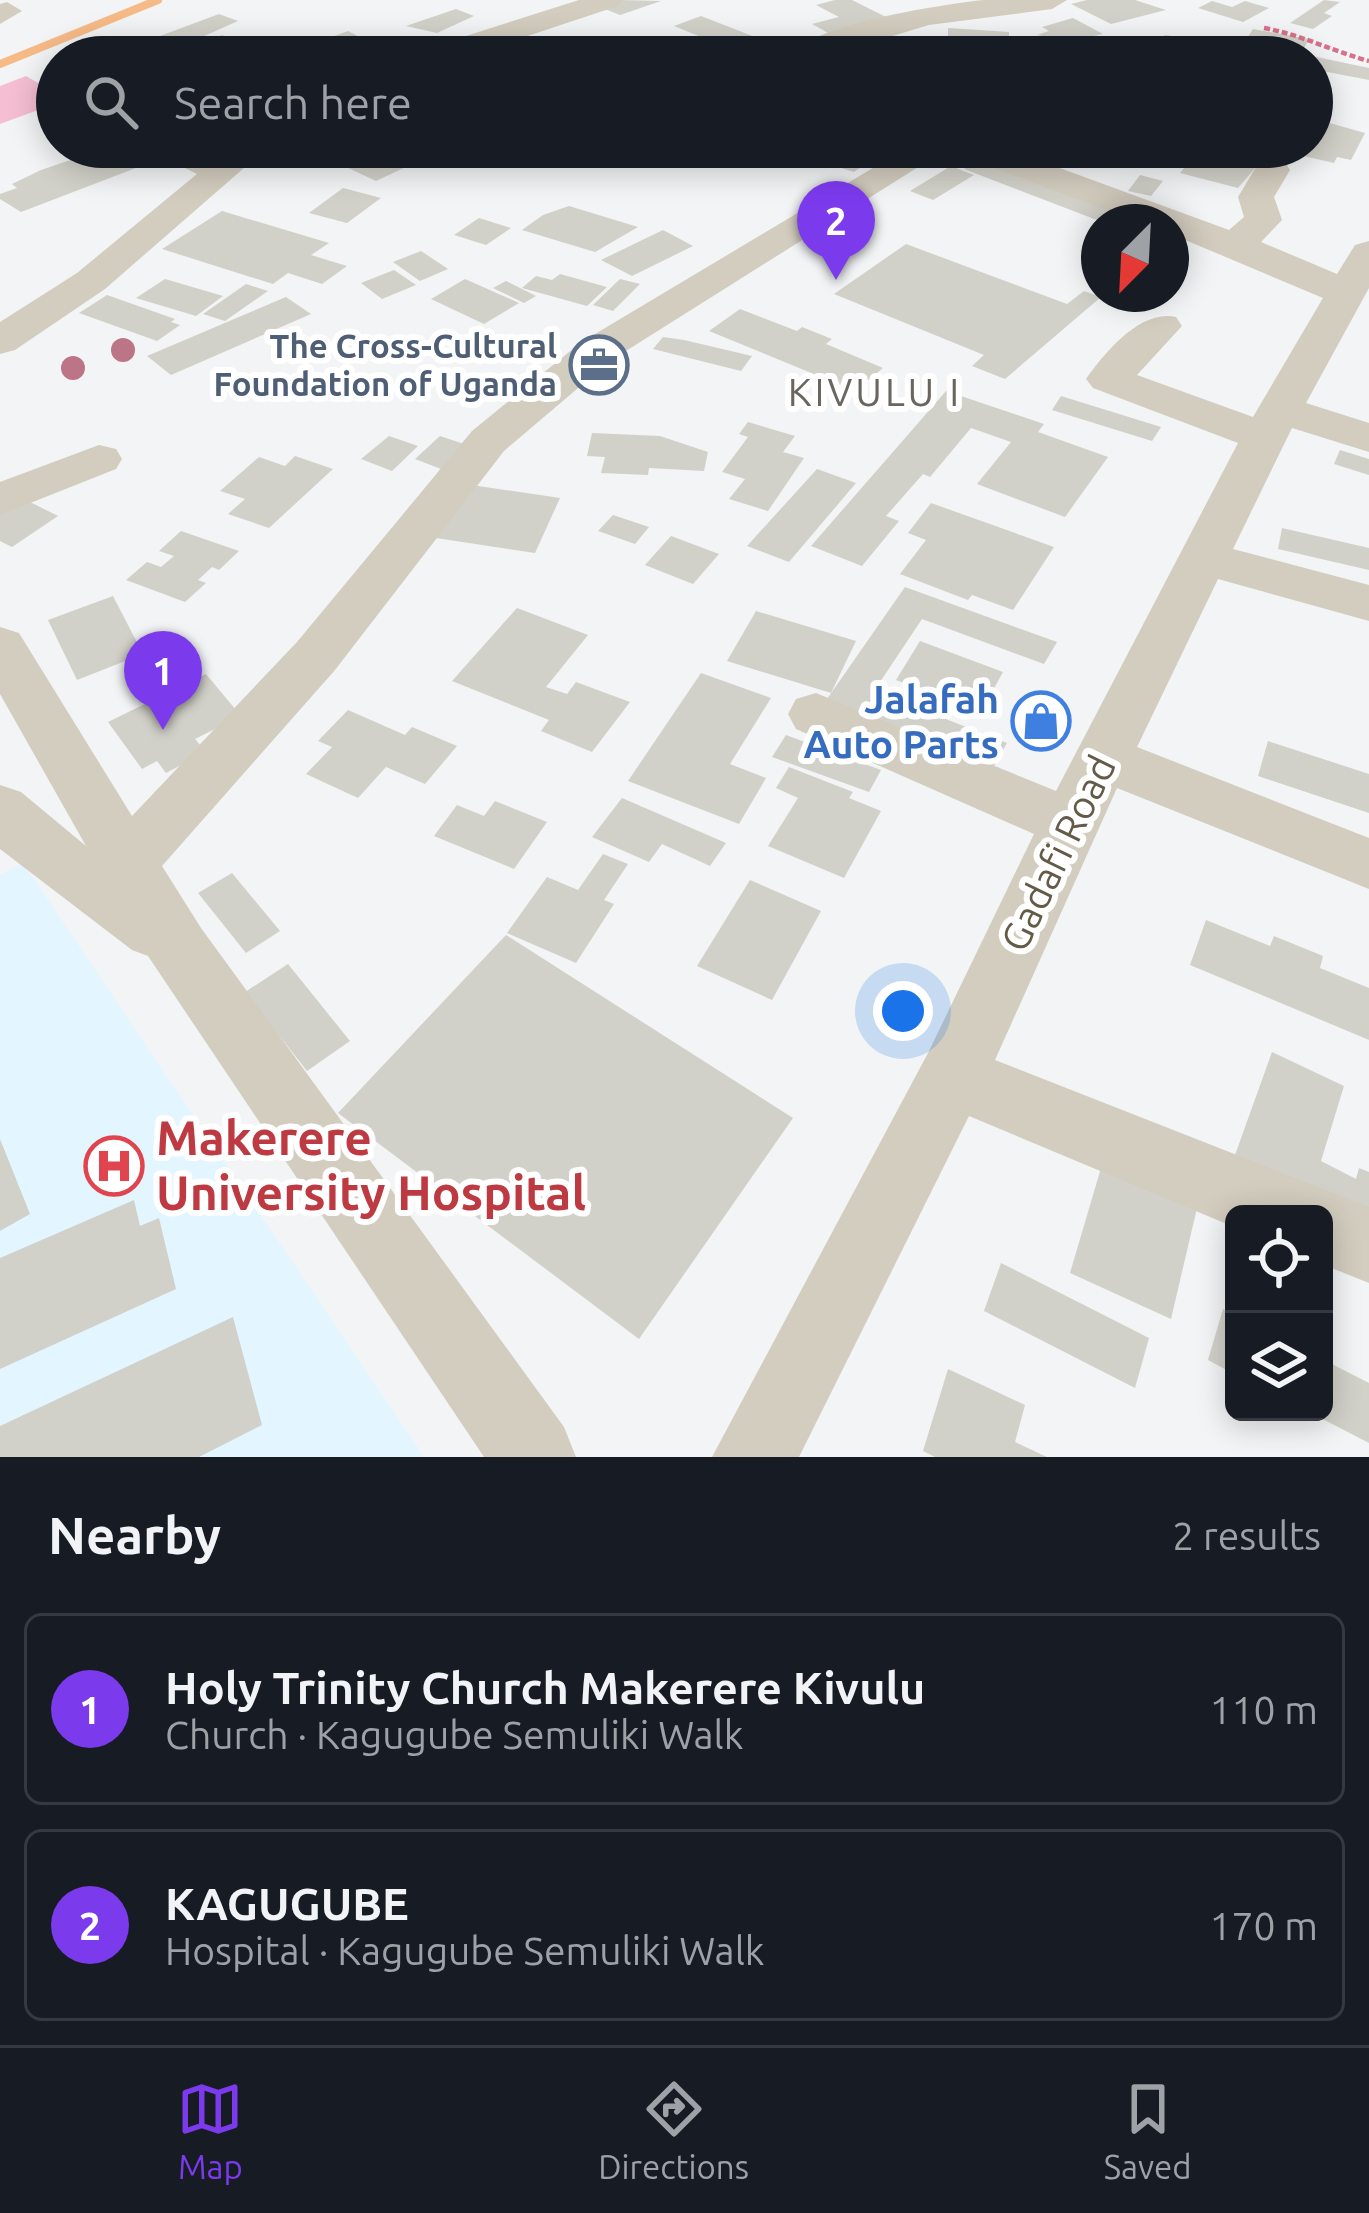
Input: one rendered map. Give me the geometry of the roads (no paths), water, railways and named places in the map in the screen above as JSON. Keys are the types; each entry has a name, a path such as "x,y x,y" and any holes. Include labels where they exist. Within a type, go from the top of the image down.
{"street":[{"path":"498,36 608,0"},
{"path":"854,36 927,16 1052,0"},
{"path":"212,168 218,171"},
{"path":"0,341 91,281 222,168"},
{"path":"128,862 316,656 453,479 488,442 595,352 898,168"},
{"path":"1026,168 1235,245 1358,273"},
{"path":"1235,245 1263,220 1256,197 1272,170"},
{"name":"Gadafi Road","path":"754,1457 952,1076 1070,823 1204,558 1358,273"},
{"path":"1161,326 1108,379 1273,424 1369,438"},
{"path":"0,500 100,459"},
{"path":"1204,558 1369,603"},
{"path":"0,646 178,948 534,1457"},
{"path":"816,714 1070,823"},
{"path":"1104,758 1369,864"},
{"path":"0,809 24,834 178,948"},
{"path":"952,1076 1270,1205"},
{"path":"1333,1231 1369,1245"}],"waterway":[{"path":"69,36 158,0"},
{"path":"0,64 36,49"}],"place":[{"name":"KAGUGUBE","path":"836,280"},
{"name":"The Cross-Cultural Foundation of Uganda","path":"599,365"},
{"name":"Jalafah Auto Parts","path":"1041,721"},
{"name":"Holy Trinity Church Makerere Kivulu","path":"163,730"},
{"name":"Makerere University Hospital","path":"114,1166"}],"district":[{"name":"KIVULU I","path":"875,392"}]}
